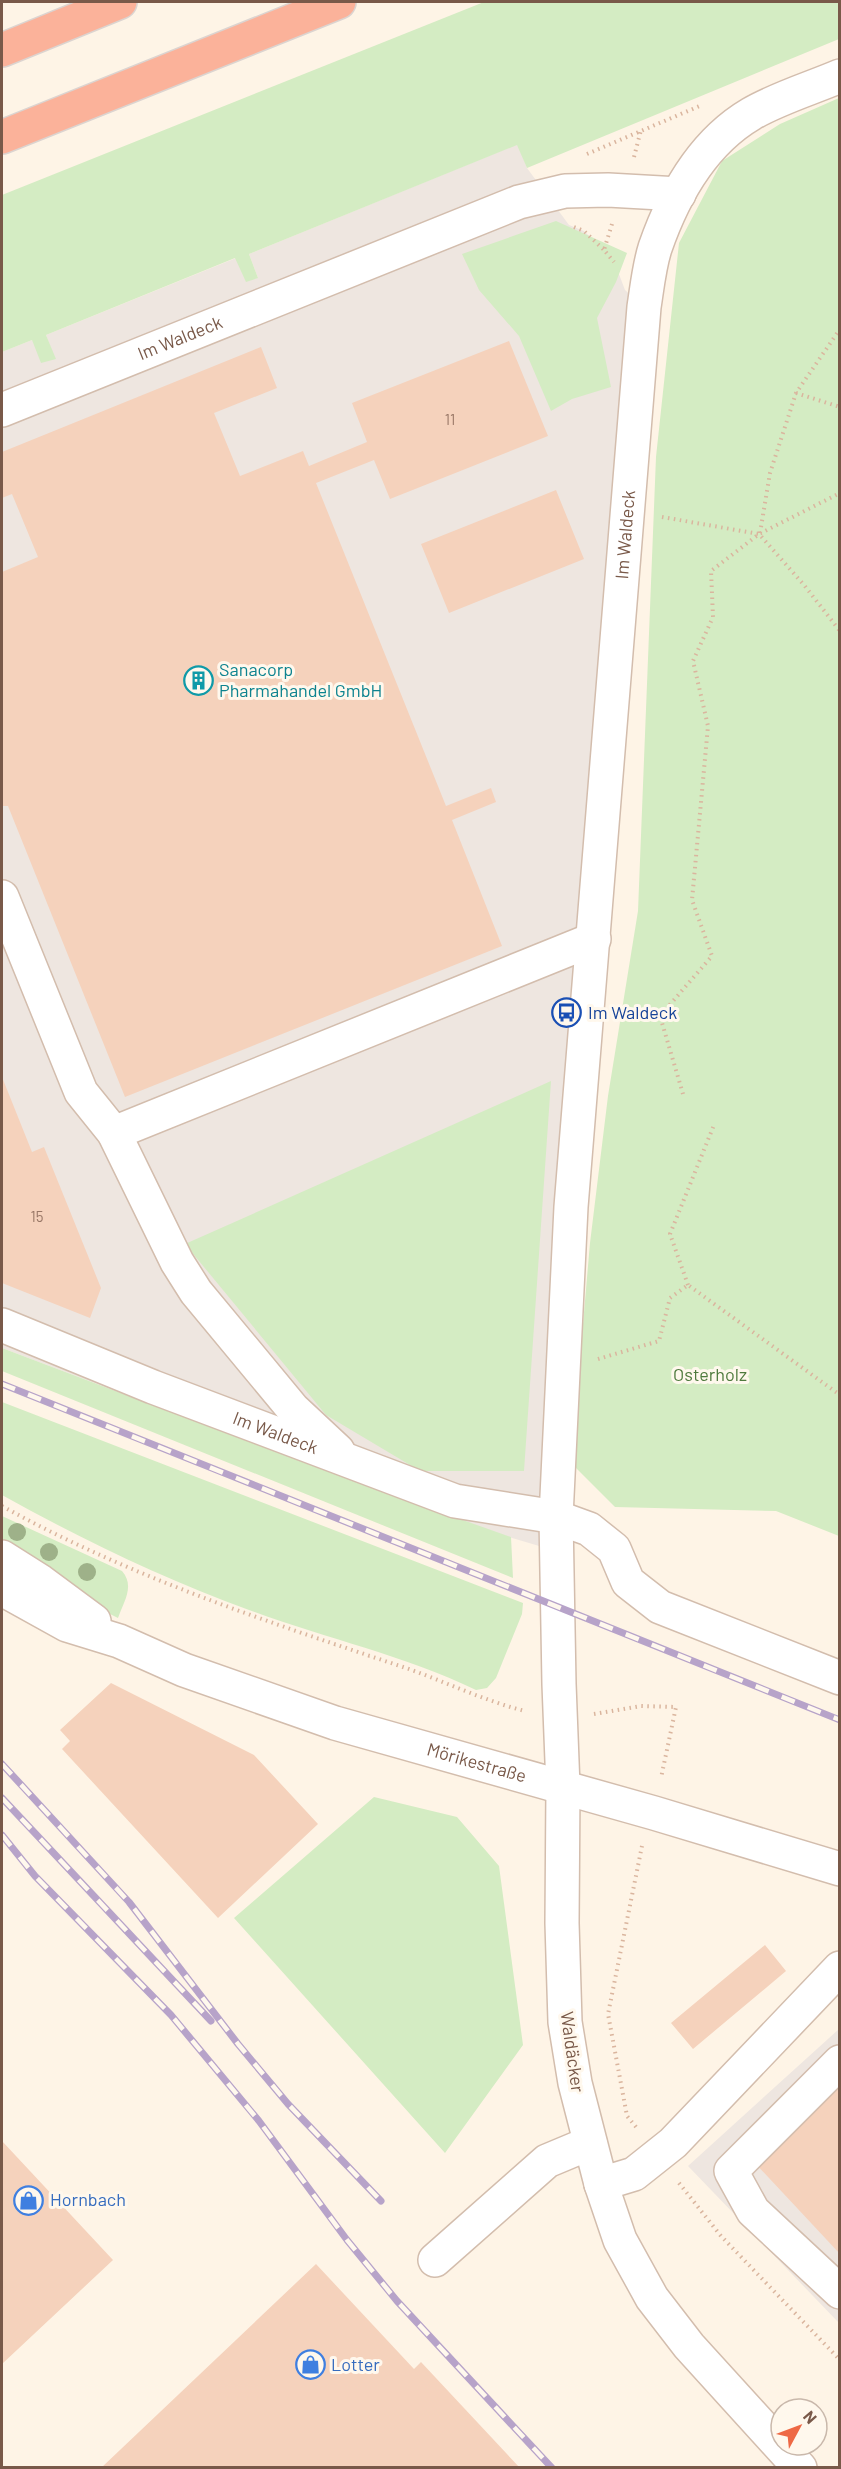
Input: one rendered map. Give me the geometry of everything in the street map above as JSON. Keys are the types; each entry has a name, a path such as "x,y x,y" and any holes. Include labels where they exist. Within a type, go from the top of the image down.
{"highway":[{"path":"2,50 120,2"},
{"path":"2,137 339,2"}],"street":[{"path":"679,194 694,167 716,141 752,114 840,76"},
{"name":"Im Waldeck","path":"2,410 519,202 565,191 608,190 679,194 655,250 644,307 571,1207 556,1517 556,1568"},
{"path":"2,897 81,1092 114,1133 177,1262 196,1292 293,1409 350,1462"},
{"path":"114,1133 594,939"},
{"name":"Im Waldeck","path":"2,1325 153,1387 455,1501 556,1517"},
{"path":"556,1517 589,1529 614,1550 628,1582 660,1607 840,1678"},
{"name":"Mörikestraße","path":"2,1557 40,1581 119,1641"},
{"name":"Waldäcker","path":"556,1568 563,1787 562,1923 566,2022 575,2083 601,2184 621,2240 652,2298 689,2346 800,2468"},
{"name":"Mörikestraße","path":"2,1589 67,1626 119,1641 184,1670 336,1723 654,1813 840,1869"},
{"path":"601,2184 634,2174 673,2143 840,1968"},
{"path":"840,2062 731,2171 753,2211 840,2292"},
{"path":"435,2260 547,2161 590,2143"}],"path":[{"path":"578,158 704,104"},
{"path":"759,534 770,473 796,393 840,329"},
{"path":"796,393 840,407"},
{"path":"683,1094 660,1016 712,956 692,900 708,726 693,661 712,617 711,572 759,534 840,493"},
{"path":"627,510 759,534 804,585 840,631"},
{"path":"714,1125 670,1234 688,1285 840,1395"},
{"path":"563,1359 598,1359 659,1341 670,1298 688,1285"},
{"path":"2,1506 131,1568 241,1614 413,1670 492,1702"},
{"path":"676,1707 654,1813 639,1856 608,2014 627,2116 721,2236 840,2360"}],"shaded area":[{"path":"518,144 527,168 569,225 584,231 604,250 614,261 625,290 644,307 556,1551 492,1532 369,1487 2,1348 2,352 32,340 55,359 46,335 236,258 258,278 249,254"},
{"path":"839,2029 839,2323 688,2166"}],"green space":[{"path":"484,2 839,2 839,39 527,168 517,145 249,254 258,278 246,282 235,258 46,335 56,359 41,363 32,340 2,352 2,195"},
{"name":"Osterholz","path":"839,98 839,1536 776,1511 615,1507 571,1463 590,1243 608,1096 638,911 656,457 679,243 722,161 780,124"},
{"path":"556,221 627,253 616,282 597,318 611,387 572,399 551,411 519,336 479,290 462,254"},
{"path":"551,1081 524,1471 420,1471 326,1415 185,1244"},
{"path":"2,1348 369,1487 511,1537 513,1578 2,1371"},
{"path":"2,1402 523,1603 522,1614 496,1678 487,1688 476,1690 392,1657 249,1610 123,1557 2,1495"},
{"path":"2,1516 122,1571 128,1582 128,1588 118,1618 98,1608 2,1542"},
{"path":"374,1797 457,1817 499,1866 523,2045 445,2153 234,1918"}],"building":[{"name":"Sanacorp Pharmahandel GmbH","path":"509,341 548,436 390,499 374,460 316,483 446,806 491,788 496,802 452,820 502,946 125,1097 8,806 2,806 2,572 38,557 12,494 2,498 2,452 261,347 277,388 214,413 240,476 303,451 309,466 367,442 352,403"},
{"path":"556,490 584,559 449,613 421,544"},
{"path":"2,1077 32,1152 44,1147 101,1288 90,1318 2,1283"},
{"path":"111,1683 254,1755 318,1824 218,1918 62,1749 70,1741 60,1730"},
{"path":"765,1945 786,1971 693,2049 671,2023"},
{"path":"840,2080 840,2254 754,2162"},
{"name":"Hornbach","path":"2,2141 113,2260 2,2364"},
{"name":"Lotter","path":"316,2264 414,2369 421,2362 520,2468 101,2468"}],"railway":[{"path":"2,1384 840,1720"},
{"path":"2,1764 129,1902 238,2044 288,2104 381,2201"},
{"path":"2,1798 211,2021"},
{"path":"2,1835 35,1876 171,2015 259,2121 347,2240 397,2301 552,2468"}],"place":[{"name":"Sanacorp Pharmahandel GmbH","path":"198,680"},
{"name":"Im Waldeck","path":"567,1013"},
{"name":"Hornbach","path":"29,2200"},
{"name":"Lotter","path":"310,2365"}]}
